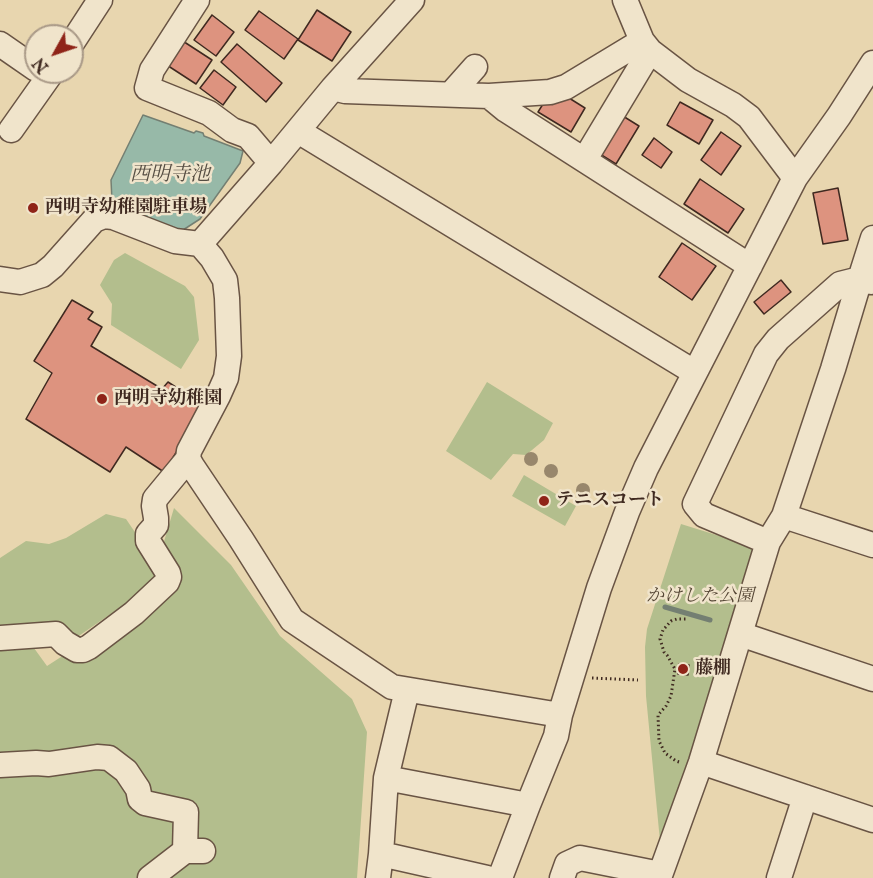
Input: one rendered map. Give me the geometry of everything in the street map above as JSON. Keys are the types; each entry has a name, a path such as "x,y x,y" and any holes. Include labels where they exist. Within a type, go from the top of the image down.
{"street":[{"path":"84,25 100,0"},
{"path":"197,0 152,69 147,88 209,113 232,130 248,136 271,163"},
{"path":"200,244 333,88 412,0"},
{"path":"625,0 646,46 688,80 733,105 749,117 795,178"},
{"path":"0,44 24,60"},
{"path":"333,88 345,91 489,96 550,92 566,87 646,46"},
{"path":"585,159 646,46"},
{"path":"500,878 556,736 599,588 646,468 795,178 873,63"},
{"path":"451,94 475,67"},
{"path":"12,130 38,84"},
{"path":"489,96 506,110 750,266"},
{"path":"298,131 694,372"},
{"path":"0,279 20,282 42,275 53,266 94,220 104,216 113,217 175,241 200,244 212,258 225,280 229,356 226,378 219,396 189,451 188,459 155,499 156,525 148,534 148,540 168,573 167,582 134,613 83,650 77,650 64,643 48,648 2,644"},
{"path":"562,878 567,864 580,858 659,876 691,762 740,634 768,542 784,516 833,369 866,281 873,238"},
{"path":"768,542 704,515 695,504 766,354 778,339 840,284 866,281"},
{"path":"188,459 292,620 392,687 560,716"},
{"path":"784,516 873,545"},
{"path":"740,634 873,680"},
{"path":"378,878 386,778 407,690"},
{"path":"0,765 49,764 98,757 109,758 126,771 138,789 140,799 145,803 186,812 194,851 150,878"},
{"path":"691,762 873,820"},
{"path":"386,778 528,805"},
{"path":"779,878 805,797"},
{"path":"381,854 487,878"}],"path":[{"path":"687,620 671,621 663,630 660,639 664,652 675,669 671,696 658,715 659,741 665,753 676,761 691,762"},
{"path":"572,677 639,680"}],"green space":[{"path":"125,253 185,286 194,297 199,340 181,369 111,325 112,304 100,285 114,260"},
{"path":"487,382 553,423 544,440 526,455 513,454 491,480 446,451"},
{"name":"テニスコート","path":"524,475 576,506 565,526 512,496"},
{"path":"174,508 231,565 280,636 352,699 367,732 357,878 0,878 0,645 26,637 47,666 166,589 160,555"},
{"path":"106,514 126,519 162,572 160,580 70,642 0,631 0,558 26,541 49,544 66,538"},
{"name":"かけした公園","path":"681,524 755,547 689,764 660,841 646,696 645,647 647,629"}],"water":[{"name":"西明寺池","path":"143,115 194,133 196,131 203,133 204,136 243,151 240,163 200,219 183,230 174,229 117,207 112,201 111,180"}],"building":[{"path":"317,10 351,32 332,61 298,40"},
{"path":"259,11 298,39 284,59 245,30"},
{"path":"212,15 234,32 216,56 194,40"},
{"path":"172,34 212,60 196,84 156,58"},
{"path":"237,44 282,83 266,102 221,62"},
{"path":"214,70 236,87 223,105 200,88"},
{"path":"553,88 585,108 571,132 538,112"},
{"path":"680,102 713,120 699,144 667,125"},
{"path":"618,113 639,126 616,164 595,151"},
{"path":"721,132 741,146 721,175 701,160"},
{"path":"654,138 672,152 661,168 642,155"},
{"path":"700,179 744,209 728,233 684,204"},
{"path":"838,188 848,240 823,244 813,193"},
{"path":"682,243 716,266 692,300 659,277"},
{"path":"781,280 791,292 764,314 754,302"},
{"path":"72,300 93,312 88,319 102,327 91,346 162,389 168,382 205,406 164,472 126,447 110,472 26,419 52,373 34,361"},
{"path":"712,657 717,662 712,667 707,662"},
{"name":"藤棚","path":"679,664 689,665 688,675 678,674"}],"waterway":[{"path":"665,607 710,620"}],"place":[{"name":"西明寺幼稚園駐車場","path":"33,208"},
{"name":"西明寺幼稚園","path":"102,399"},
{"name":"テニスコート","path":"544,501"},
{"name":"藤棚","path":"683,669"}]}
